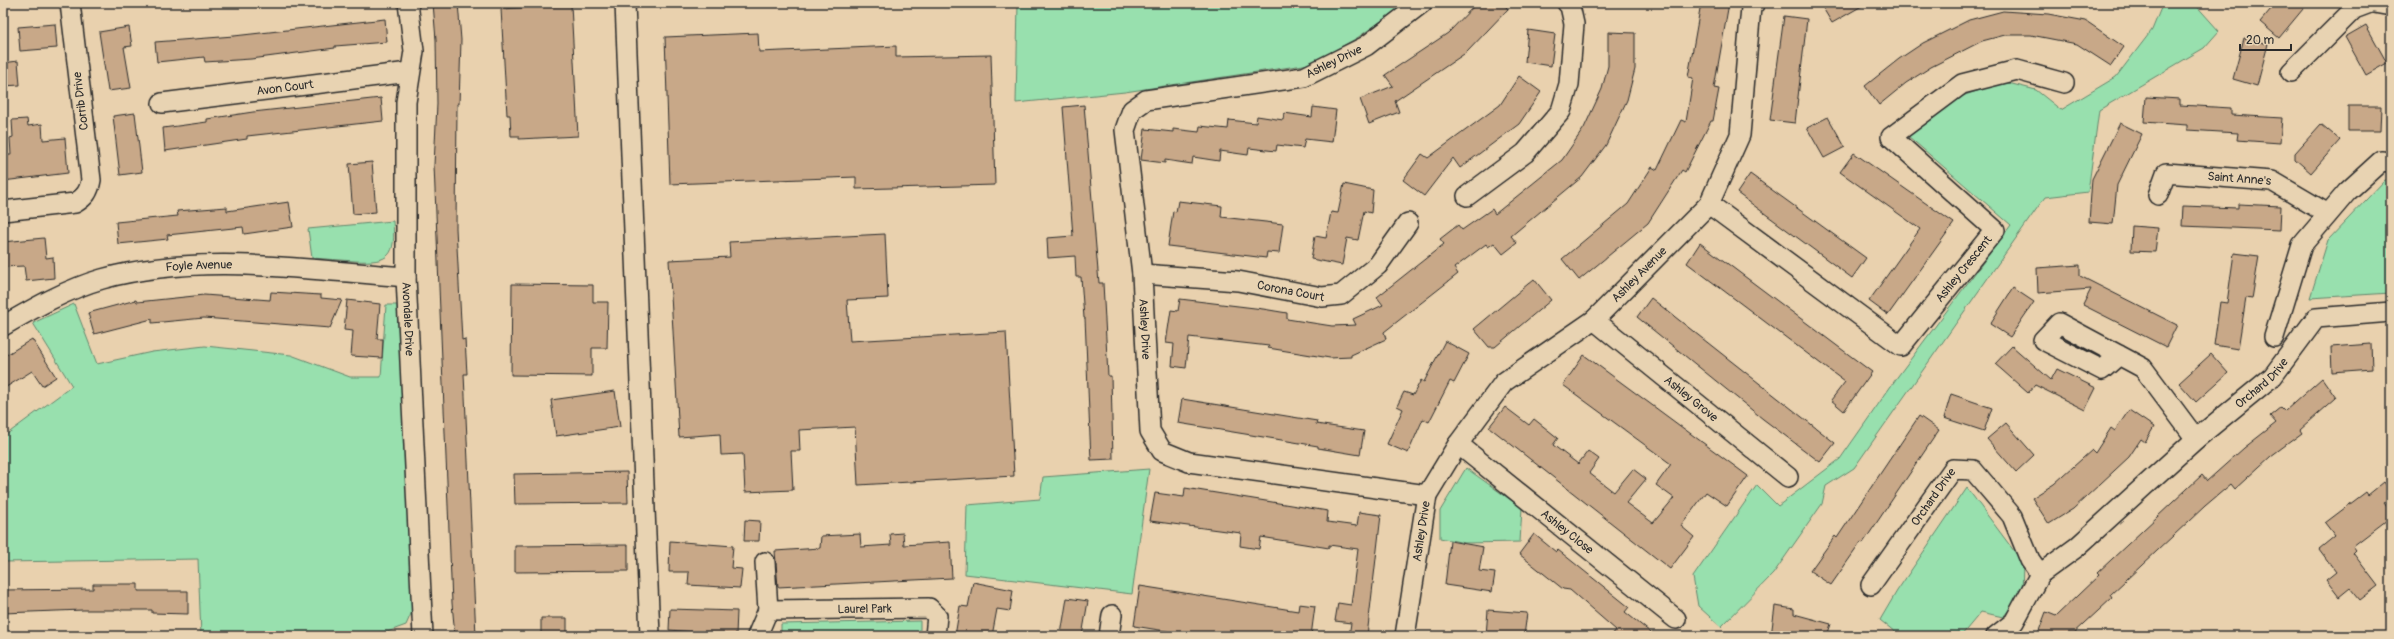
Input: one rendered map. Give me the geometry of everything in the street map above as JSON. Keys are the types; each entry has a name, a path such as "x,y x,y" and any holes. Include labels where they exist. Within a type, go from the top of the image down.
{"street":[{"name":"Corrib Drive","path":"3,210 75,203 85,198 89,190 91,180 70,3"},
{"name":"Avondale Drive","path":"408,3 414,51 409,72 406,102 406,277 423,636"},
{"path":"625,3 650,636"},
{"name":"Ashley Drive","path":"1405,636 1427,495 1188,462 1162,451 1150,431 1142,274 1125,130 1132,110 1146,100 1304,77 1366,46 1422,3"},
{"path":"1467,196 1524,153 1561,110 1569,84 1574,24 1570,6 1567,3"},
{"name":"Ashley Avenue","path":"1427,495 1458,444 1504,382 1594,320 1709,204 1740,135 1751,7 1755,3"},
{"path":"2291,72 2354,10 2370,3"},
{"path":"2374,3 2391,6"},
{"name":"Ashley Crescent","path":"1709,204 1901,346 1996,230 1891,137 1962,84 2017,70 2064,83"},
{"name":"Avon Court","path":"162,103 409,72"},
{"path":"2274,337 2302,245 2347,192 2381,162 2391,162"},
{"name":"Saint Anne's","path":"2158,195 2166,173 2272,180 2328,214"},
{"name":"Corona Court","path":"1142,274 1238,281 1322,297 1341,296 1378,265 1408,223"},
{"name":"Foyle Avenue","path":"3,326 40,304 100,280 143,270 186,265 232,264 406,277"},
{"name":"Orchard Drive","path":"1996,636 2014,622 2040,574 2077,547 2196,440 2273,376 2316,318 2391,312"},
{"name":"Ashley Grove","path":"1594,320 1788,477"},
{"path":"2119,355 2143,368 2196,440"},
{"name":"Ashley Close","path":"1458,444 1676,619"},
{"name":"Orchard Drive","path":"1871,585 1953,469 1973,470 2012,516 2030,560 2040,574"},
{"path":"757,636 768,610 765,562"},
{"name":"Laurel Park","path":"768,610 928,608 937,616 935,636"},
{"path":"1109,636 1112,615"}],"green space":[{"path":"1018,3 1407,3 1357,38 1310,64 1125,92 1016,103"},
{"path":"2163,3 2194,3 2219,31 2204,48 2099,110 2088,192 2045,197 1854,468 1826,486 1822,504 1773,574 1721,627 1698,606 1693,577 1757,485 1778,506 1840,459 1898,376 2011,225 1908,136 1962,96 2004,82 2036,90 2061,110 2116,77 2152,30"},
{"path":"2385,180 2391,180 2391,293 2310,298 2328,240"},
{"path":"393,221 394,233 392,250 383,258 376,261 355,261 312,258 308,229"},
{"path":"74,304 97,364 152,352 205,346 291,355 350,377 381,377 386,305 397,305 414,607 406,625 387,632 201,636 198,559 3,562 3,437 72,386 33,323"},
{"path":"1466,468 1522,508 1520,542 1465,543 1440,538 1440,511"},
{"path":"1149,469 1132,594 965,574 967,505 1040,499 1043,477"},
{"path":"1967,488 2023,563 2022,595 2003,617 1981,612 1961,636 1900,636 1880,620 1897,591"},
{"path":"920,621 920,636 788,636 781,634 781,624"}],"building":[{"path":"433,3 458,3 461,40 459,104 457,104 456,228 462,340 465,339 467,374 464,374 476,636 455,636 452,603 434,165 437,104 436,40"},
{"path":"1477,3 1502,3 1508,9 1467,52 1395,101 1399,112 1369,124 1360,99 1393,86 1385,75 1448,33"},
{"path":"1701,3 1729,3 1714,88 1719,89 1713,121 1711,121 1685,172 1682,170 1648,223 1579,280 1562,259 1628,204 1652,167 1657,170 1681,120 1686,122 1693,78 1688,77"},
{"path":"1820,3 1867,3 1832,23"},
{"path":"2276,3 2308,3 2279,38 2260,22"},
{"path":"571,5 578,136 519,139 519,136 511,136 510,115 507,115 501,9"},
{"path":"2003,11 2048,14 2086,21 2124,47 2111,66 2077,44 2031,35 2005,35 1982,41 1931,67 1906,83 1879,105 1865,86 1899,59 1923,43 1969,20"},
{"path":"1784,16 1807,19 1795,123 1770,120"},
{"path":"385,19 387,42 335,46 335,48 251,59 205,62 204,57 157,62 155,42 234,36"},
{"path":"55,24 57,48 20,51 18,27"},
{"path":"2366,25 2387,63 2366,75 2345,37"},
{"path":"129,27 132,46 124,47 131,88 108,91 99,32"},
{"path":"1528,30 1555,34 1551,66 1525,62"},
{"path":"1608,32 1635,33 1635,69 1627,100 1606,145 1582,177 1511,236 1517,243 1503,254 1494,243 1488,247 1486,244 1454,268 1458,274 1384,332 1386,339 1351,355 1351,357 1330,358 1268,348 1269,346 1189,337 1186,368 1172,366 1174,344 1166,343 1171,310 1178,311 1180,299 1287,313 1287,319 1332,326 1356,325 1353,319 1383,305 1377,297 1444,244 1440,239 1458,225 1462,230 1492,209 1495,214 1562,160 1584,128 1602,89 1608,66"},
{"path":"758,33 759,52 896,46 896,57 991,55 995,185 856,189 856,177 670,184 665,37"},
{"path":"2244,38 2268,44 2257,86 2233,79"},
{"path":"18,61 20,85 3,86 3,63"},
{"path":"1519,76 1541,92 1519,124 1460,168 1453,158 1424,196 1403,180 1422,154 1428,158 1500,105"},
{"path":"2146,97 2180,99 2180,105 2231,108 2231,115 2282,118 2280,143 2237,140 2238,133 2187,130 2187,125 2144,122"},
{"path":"381,98 383,121 247,136 247,139 165,151 163,128 207,122 207,119 253,112"},
{"path":"1084,105 1099,283 1103,283 1108,376 1111,376 1113,459 1091,460 1085,318 1081,277 1076,277 1075,256 1048,258 1047,238 1073,236 1063,107"},
{"path":"2348,106 2381,106 2380,131 2348,131"},
{"path":"1313,107 1336,110 1332,142 1305,139 1303,148 1277,145 1276,151 1249,148 1248,155 1220,151 1219,161 1193,157 1192,164 1165,160 1165,163 1141,160 1145,129 1173,132 1173,129 1199,132 1200,126 1228,129 1229,120 1256,123 1257,116 1283,120 1284,113 1312,117"},
{"path":"135,113 142,172 120,175 113,116"},
{"path":"1828,117 1845,147 1824,158 1807,128"},
{"path":"27,119 28,126 42,124 43,140 65,138 68,173 3,181 3,155 11,155 10,138 13,137 12,120"},
{"path":"2120,123 2142,134 2117,185 2113,224 2089,222 2092,179"},
{"path":"2321,124 2340,140 2311,173 2295,159 2295,153"},
{"path":"1854,153 1954,223 1888,315 1869,301 1920,229 1840,172"},
{"path":"372,162 376,212 353,214 349,164"},
{"path":"1750,174 1866,258 1852,278 1737,193"},
{"path":"1344,184 1373,190 1371,213 1364,211 1358,240 1347,238 1342,265 1311,259 1315,236 1326,238 1331,212 1338,213"},
{"path":"1178,201 1222,206 1221,217 1283,224 1279,253 1267,252 1266,258 1168,246 1173,211 1176,212"},
{"path":"289,202 293,227 244,234 243,227 167,235 168,239 118,244 116,222 178,216 177,211 227,207 227,211"},
{"path":"2238,204 2281,206 2280,230 2182,226 2183,206 2238,208"},
{"path":"2132,226 2158,228 2155,252 2131,251"},
{"path":"885,234 888,298 847,300 850,341 1006,332 1014,476 858,485 855,427 799,430 800,451 791,451 793,490 745,492 743,454 721,455 720,434 679,437 669,260 730,257 729,242"},
{"path":"44,238 46,258 53,257 54,278 26,281 24,266 3,267 3,242"},
{"path":"1700,243 1872,372 1844,411 1831,400 1845,382 1687,263"},
{"path":"2234,253 2259,256 2252,299 2246,298 2238,349 2214,345 2220,302 2227,303"},
{"path":"2080,265 2080,276 2177,325 2166,347 2083,305 2091,289 2038,293 2037,268"},
{"path":"1534,279 1551,300 1495,347 1489,347 1474,329"},
{"path":"512,284 593,285 593,302 608,302 607,348 592,348 592,376 511,375"},
{"path":"2013,288 2034,302 2010,337 1990,324"},
{"path":"271,292 321,295 321,298 342,300 330,328 204,318 152,323 152,319 94,334 88,313 136,300 137,302 204,295 270,300"},
{"path":"1651,298 1835,443 1820,462 1763,419 1637,317"},
{"path":"347,300 380,304 377,339 383,339 382,358 351,356 353,331 344,330"},
{"path":"32,339 56,377 42,386 32,371 3,389 3,357"},
{"path":"1445,341 1469,354 1454,383 1450,381 1429,422 1423,419 1408,453 1387,444 1403,409 1397,406 1404,392 1413,395 1421,380 1424,382"},
{"path":"2371,344 2372,369 2332,372 2331,347"},
{"path":"2012,346 2051,380 2057,369 2096,388 2085,410 2035,385 2028,393 1995,364"},
{"path":"2211,354 2228,373 2196,402 2179,383"},
{"path":"1584,355 1748,476 1727,506 1706,492 1681,526 1694,537 1670,569 1489,427 1505,407 1529,425 1534,419 1558,438 1553,445 1578,464 1588,451 1599,459 1589,473 1614,492 1633,469 1646,479 1626,503 1653,523 1674,498 1656,485 1671,464 1563,385"},
{"path":"2322,378 2336,398 2300,430 2302,433 2271,456 2235,489 2231,484 2205,506 2110,595 2112,598 2071,636 2037,636 2046,612 2056,616 2099,575 2097,573 2202,475 2207,481 2244,448 2276,423 2270,416 2281,407 2285,411"},
{"path":"615,391 620,427 556,436 551,400"},
{"path":"1951,394 1992,408 1984,431 1944,418"},
{"path":"1182,399 1317,421 1316,424 1364,431 1360,455 1318,448 1318,446 1178,423"},
{"path":"2129,410 2154,427 2145,442 2141,439 2129,457 2073,509 2049,524 2032,498 2054,484 2092,450 2095,453 2111,428 2115,431"},
{"path":"1919,416 1939,430 1863,543 1861,542 1831,585 1810,571 1835,536 1837,538"},
{"path":"2006,423 2034,455 2016,472 1987,439"},
{"path":"627,472 628,503 515,504 514,474"},
{"path":"2384,482 2391,491 2391,498 2384,503 2391,512 2391,517 2353,546 2356,550 2353,553 2378,586 2360,600 2350,588 2339,597 2326,580 2336,572 2319,549 2335,536 2325,523 2366,492 2368,495"},
{"path":"1185,488 1328,511 1327,522 1357,526 1359,512 1381,515 1367,636 1349,636 1351,623 1335,621 1338,603 1351,605 1358,549 1329,545 1329,548 1261,537 1259,549 1240,546 1241,533 1150,521 1155,493 1184,497"},
{"path":"745,520 760,521 759,541 744,541"},
{"path":"903,533 904,545 950,542 952,578 778,587 775,551 820,548 821,536 860,534 861,547 891,545 890,534"},
{"path":"1534,534 1556,552 1558,550 1629,607 1625,612 1655,636 1611,636 1616,630 1570,590 1563,589 1519,554"},
{"path":"670,541 733,546 731,568 742,569 740,588 688,585 689,572 669,572"},
{"path":"1450,541 1483,547 1479,571 1495,573 1492,592 1445,585"},
{"path":"628,545 628,571 515,572 515,546"},
{"path":"973,582 1013,590 1010,611 997,609 992,636 955,636 960,606 968,607"},
{"path":"93,584 138,584 138,591 188,591 188,614 152,613 152,610 83,610 3,613 3,590 93,589"},
{"path":"1140,586 1298,611 1299,604 1315,606 1311,636 1197,636 1134,626"},
{"path":"1067,598 1088,601 1082,636 1061,634"},
{"path":"1775,606 1794,609 1794,614 1831,624 1827,636 1771,636"},
{"path":"670,609 737,611 736,635 669,630"},
{"path":"1488,610 1527,613 1524,636 1486,636"},
{"path":"541,618 567,618 567,636 541,636"}]}
